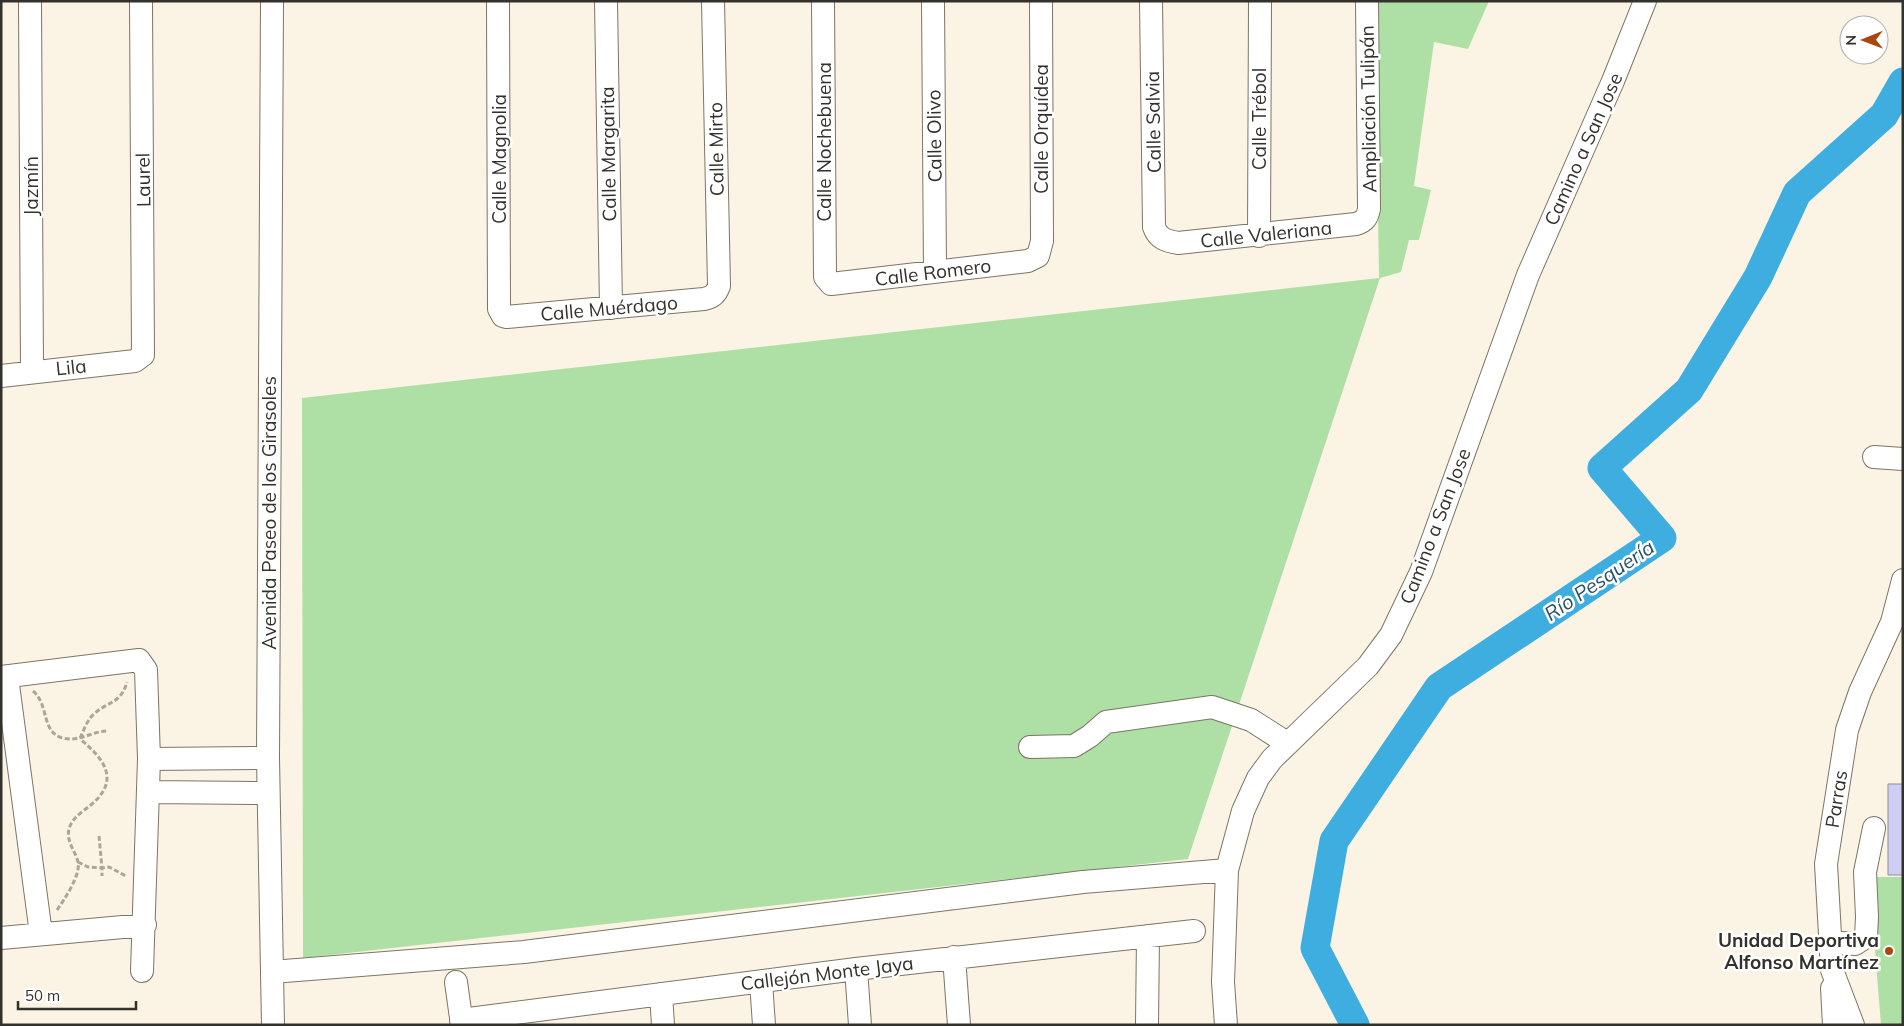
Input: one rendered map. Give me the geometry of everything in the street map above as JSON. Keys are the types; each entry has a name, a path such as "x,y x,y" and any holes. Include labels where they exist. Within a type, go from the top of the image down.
{"street":[{"name":"Jazmín","path":"30,1 32,371"},
{"name":"Laurel","path":"141,1 144,350 141,358"},
{"name":"Avenida Paseo de los Girasoles","path":"272,1 268,793 273,1025"},
{"name":"Calle Magnolia","path":"498,1 500,310 503,316"},
{"name":"Calle Margarita","path":"606,1 611,308"},
{"name":"Calle Mirto","path":"713,1 719,286 714,296"},
{"name":"Calle Nochebuena","path":"822,1 825,272 827,282"},
{"name":"Calle Olivo","path":"933,1 935,271"},
{"name":"Calle Orquídea","path":"1038,256 1042,242 1041,1"},
{"name":"Calle Salvia","path":"1151,1 1154,227 1163,239"},
{"name":"Calle Trébol","path":"1259,236 1260,1"},
{"name":"Ampliación Tulipán","path":"1367,1 1368,217"},
{"name":"Camino a San Jose","path":"1226,1025 1223,982 1227,870 1243,811 1258,778 1287,743 1368,666 1391,635 1421,572 1528,275 1613,81 1645,1"},
{"name":"Calle Valeriana","path":"1163,239 1178,243 1192,243 1259,236 1356,224 1363,222 1368,217"},
{"name":"Calle Romero","path":"827,282 835,284 1028,261 1038,256"},
{"name":"Calle Muérdago","path":"503,316 611,308 704,299 714,296"},
{"name":"Lila","path":"1,376 32,371 135,361 141,358"},
{"path":"1874,457 1903,459"},
{"name":"Parras","path":"1853,1025 1832,970 1826,864 1847,730 1860,692 1897,622 1903,580"},
{"path":"40,927 11,676 139,660 146,670 149,759 142,971"},
{"path":"1030,747 1074,746 1090,736 1106,722 1212,708 1251,720 1287,743"},
{"path":"149,759 268,758"},
{"path":"148,792 268,793"},
{"path":"1829,942 1855,944 1866,938 1868,917 1865,872 1874,828"},
{"path":"272,972 533,951 1074,884 1227,870"},
{"path":"1,938 40,927 145,925"},
{"name":"Callejón Monte Jaya","path":"461,1022 562,1015 661,994 954,957 1194,931"},
{"path":"1147,1025 1148,936"},
{"path":"954,957 958,1025"},
{"path":"856,969 860,1025"},
{"path":"1832,970 1834,1025"},
{"path":"456,982 461,1022"},
{"path":"761,982 764,1025"},
{"path":"661,994 663,1025"}],"path":[{"path":"80,739 93,714 121,696 130,674"},
{"path":"11,676 40,697 50,732 68,739 80,739 99,731 108,732"},
{"path":"40,927 57,910 72,889 78,862 68,837 70,826 79,814 103,793 107,773 100,757 80,739"},
{"path":"99,836 102,876"},
{"path":"78,862 88,867 109,867 131,879"}],"green space":[{"path":"1375,1 1489,1 1468,49 1434,42 1414,186 1431,190 1419,240 1409,240 1401,272 1380,278 1188,859 303,958 302,398 1379,278"},
{"name":"Unidad Deportiva Alfonso Martínez","path":"1869,877 1903,877 1903,1025 1881,1025"}],"building":[{"path":"1888,784 1903,784 1903,875 1888,875"}],"waterway":[{"name":"Río Pesquería","path":"1355,1025 1315,948 1334,841 1439,687 1662,538 1602,468 1689,390 1758,277 1797,193 1884,115 1903,82"}],"place":[{"name":"Unidad Deportiva Alfonso Martínez","path":"1889,951"}]}
